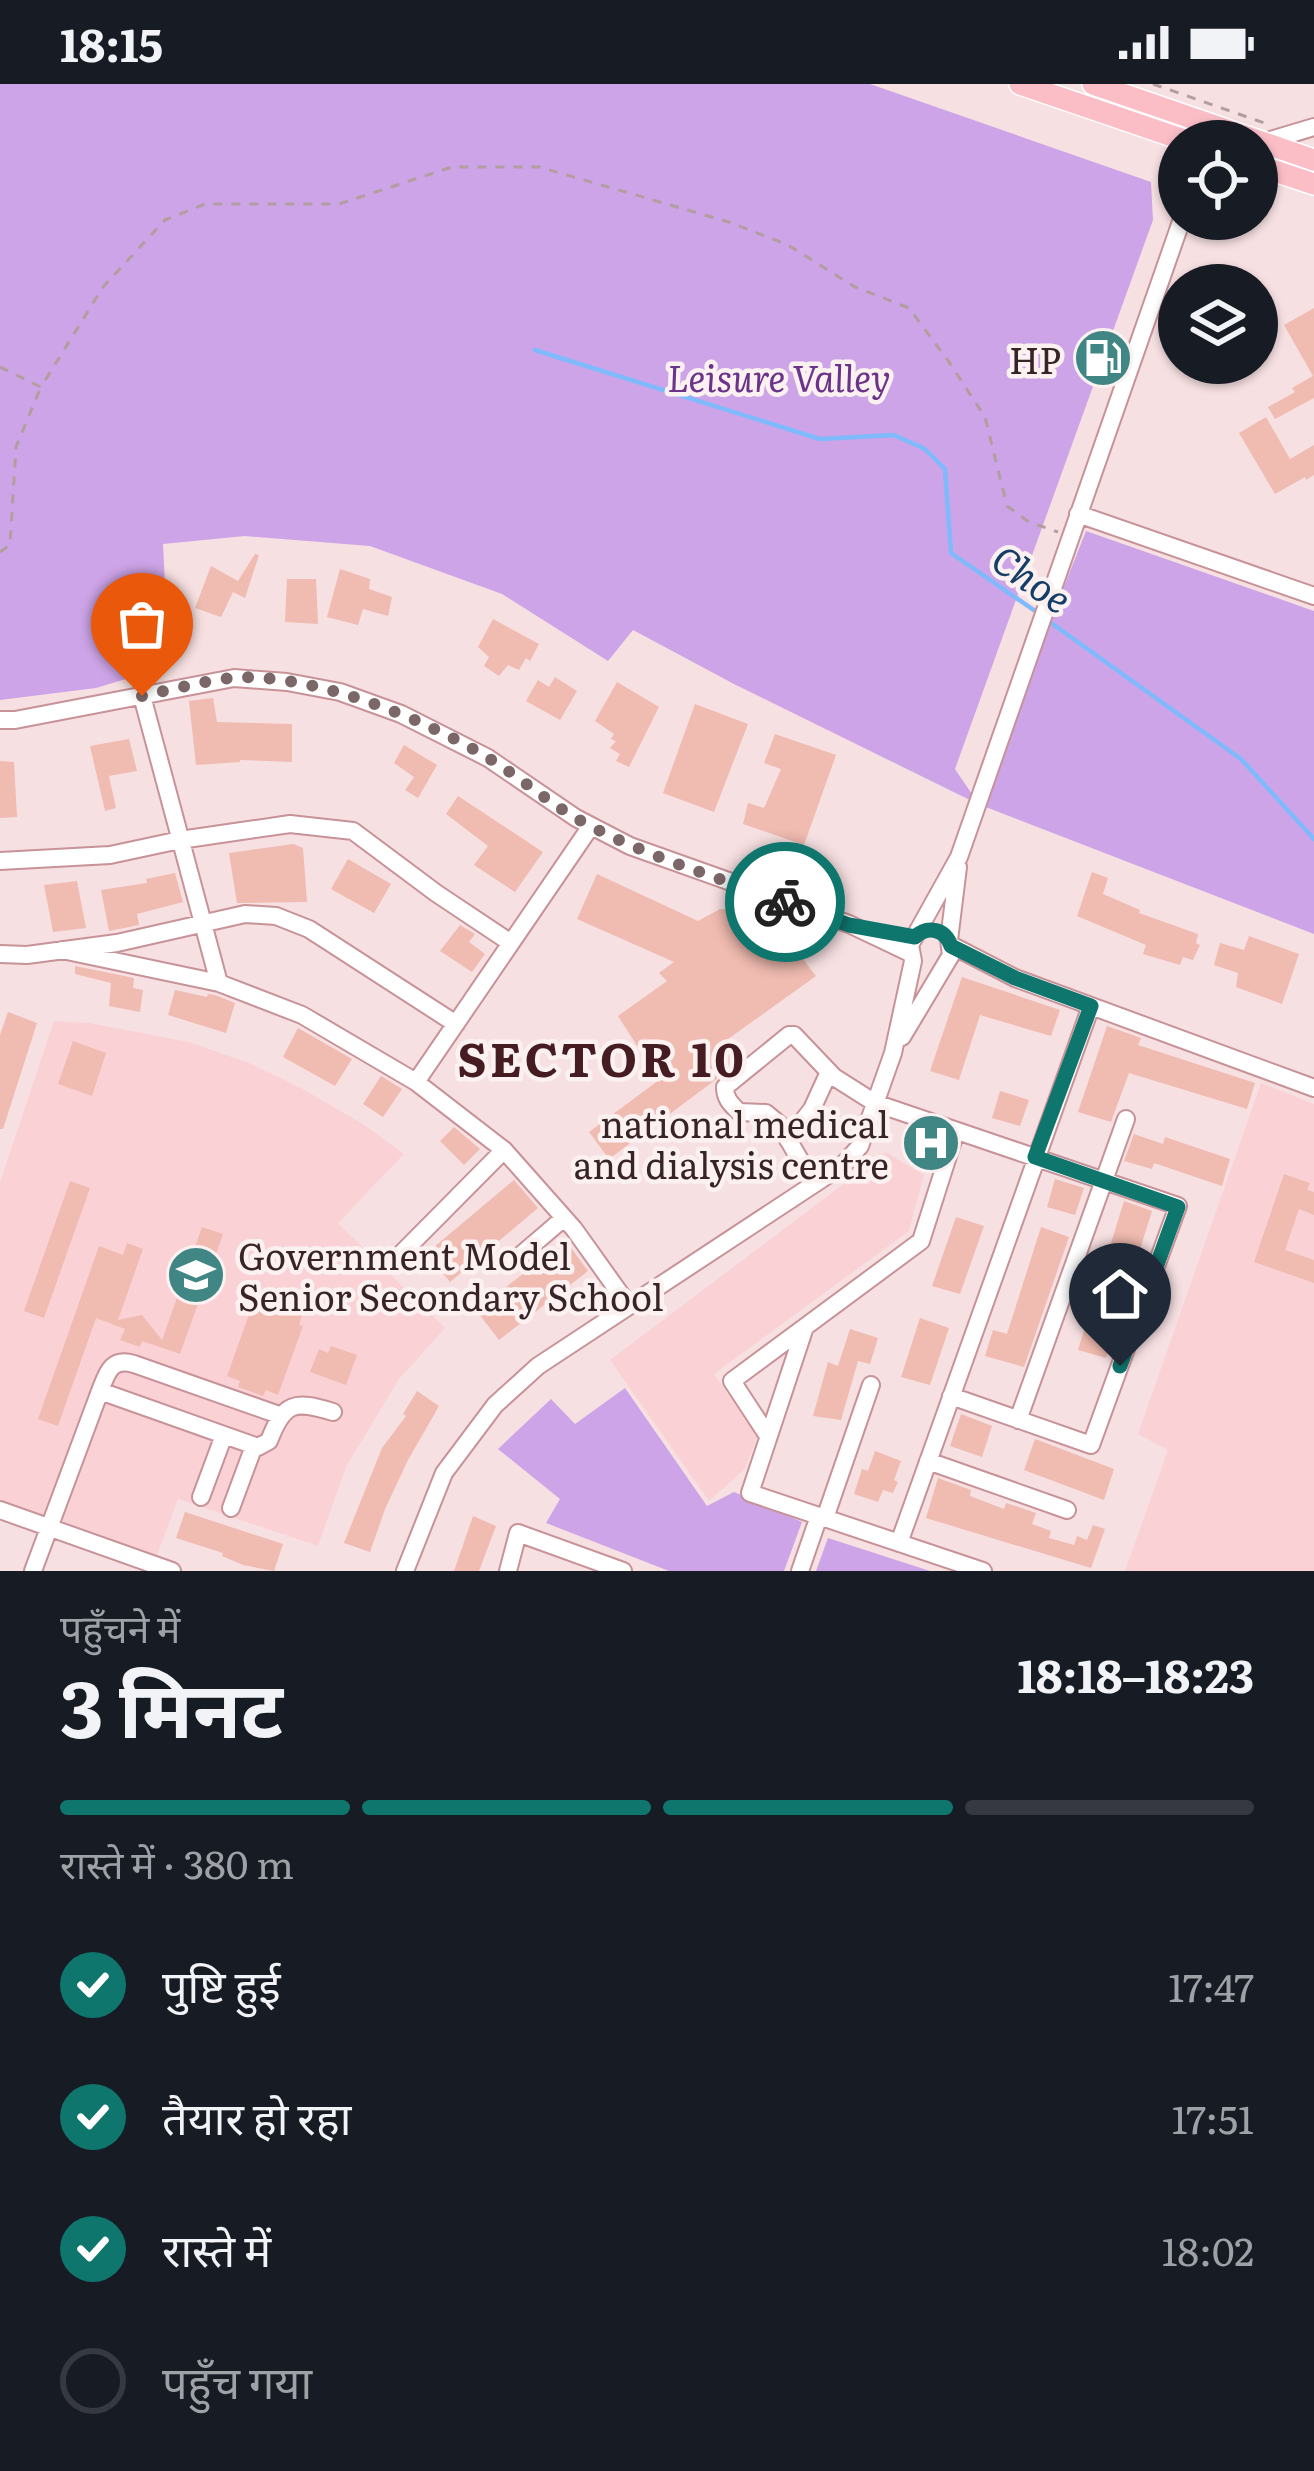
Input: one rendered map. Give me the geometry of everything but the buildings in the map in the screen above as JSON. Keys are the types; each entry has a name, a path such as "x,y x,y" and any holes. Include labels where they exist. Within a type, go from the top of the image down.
{"main road":[{"path":"1020,84 1067,92 1158,129"},
{"path":"1093,84 1179,120"},
{"path":"1278,156 1314,160"},
{"path":"1278,164 1314,184"}],"street":[{"path":"1278,143 1314,127"},
{"path":"405,1571 444,1473 495,1405 538,1366 843,1165 860,1146 892,1053 914,946 959,857 1175,240"},
{"path":"1078,514 1314,596"},
{"path":"0,720 234,678 340,692 401,714 488,758 630,846 914,946 926,970 947,954"},
{"path":"142,696 218,983"},
{"path":"0,861 110,855 290,824 353,831 512,943"},
{"path":"416,1082 591,826"},
{"path":"892,1053 947,954 959,857"},
{"path":"0,955 117,943 245,914 277,916 309,928 456,1024"},
{"path":"914,946 935,930 947,954 1314,1088"},
{"path":"62,950 218,983 302,1015 416,1082 504,1150 564,1218 629,1306"},
{"path":"899,1543 1091,1006"},
{"path":"814,1184 782,1128 766,1113 739,1112 726,1098 724,1087 789,1034 830,1072 875,1103 1178,1207 1090,1445 951,1396"},
{"path":"788,1140 812,1109 830,1072"},
{"path":"1018,1420 1126,1119"},
{"path":"769,1436 732,1381 921,1241 956,1131"},
{"path":"400,1255 504,1150"},
{"path":"514,1260 564,1218"},
{"path":"805,1327 750,1492 983,1571"},
{"path":"33,1571 108,1370 116,1362 122,1360 279,1415"},
{"path":"800,1571 871,1384"},
{"path":"100,1391 254,1446 269,1442 279,1415 290,1407 306,1403 333,1412"},
{"path":"201,1497 224,1435"},
{"path":"231,1508 254,1446"},
{"path":"928,1460 1067,1510"},
{"path":"0,1510 172,1571"},
{"path":"508,1571 518,1533 623,1571"}],"path":[{"path":"1153,84 1295,133"},
{"path":"0,552 10,545 16,447 41,387 103,287 165,220 205,204 339,204 452,167 538,167 729,221 788,245 856,286 909,308 985,417 1007,506 1029,522 1071,536"},
{"path":"0,368 41,387"}],"shaded area":[{"name":"Government Model Senior Secondary School","path":"54,1021 189,1042 249,1063 363,1124 404,1154 338,1223 445,1328 399,1379 346,1467 318,1546 178,1499 157,1555 0,1500 0,1182"},
{"path":"1261,1083 1314,1104 1314,1571 1125,1571 1168,1450 1138,1434"},
{"path":"886,1152 924,1175 909,1231 714,1374 757,1437 745,1469 709,1501 610,1360"}],"green space":[{"name":"Leisure Valley","path":"0,84 870,84 1151,182 1153,220 955,769 978,803 1086,531 1314,611 1314,934 978,804 633,630 608,661 502,594 370,546 245,536 163,544 169,666 96,688 0,700"},
{"path":"625,1388 707,1506 734,1492 802,1522 784,1571 669,1571 546,1523 560,1499 498,1449 551,1399 575,1424"},
{"path":"828,1538 930,1571 816,1571"}],"waterway":[{"name":"Choe","path":"535,350 820,439 894,435 925,449 945,469 951,553 1038,613"},
{"name":"Choe","path":"1047,620 1241,759 1314,839"}],"way so far":[{"path":"142,696 234,678 340,692 401,714 488,758 576,818 630,846 785,902"}],"place":[{"name":"HP","path":"1103,358"},
{"name":"national medical and dialysis centre","path":"931,1143"},
{"name":"Government Model Senior Secondary School","path":"196,1275"}],"district":[{"name":"SECTOR 10","path":"602,1056"}],"route":[{"path":"785,902 849,925 915,937 935,930 951,946 1015,978 1091,1006 1035,1157 1178,1207 1120,1366"}]}
